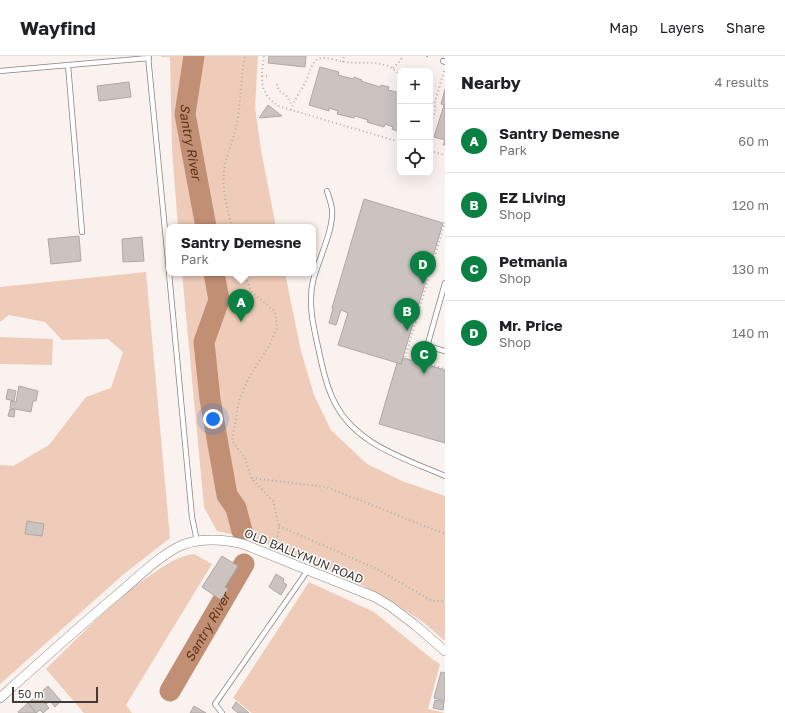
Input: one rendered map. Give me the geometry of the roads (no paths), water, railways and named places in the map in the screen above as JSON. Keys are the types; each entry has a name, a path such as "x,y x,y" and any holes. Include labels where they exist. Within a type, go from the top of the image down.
{"street":[{"name":"OLD BALLYMUN ROAD","path":"0,698 68,635 142,573 167,554 181,546 197,541 220,540 235,542 252,547 375,597 390,606 415,625 445,651"}],"lane":[{"path":"104,56 104,62"},
{"path":"0,72 148,57 166,241"},
{"path":"68,65 82,232"},
{"path":"316,271 332,222 332,208 327,191"},
{"path":"169,276 192,517 197,541"},
{"path":"314,276 310,297 313,324 324,374 333,400 346,419 364,437 379,447 445,476"},
{"path":"445,283 428,343 431,347 445,351"},
{"path":"222,713 215,704 308,570"}],"waterway":[{"name":"Santry River","path":"194,56 185,114 205,224"},
{"name":"Santry River","path":"215,276 219,300 204,342 210,399 227,495 236,508 242,531"},
{"name":"Santry River","path":"170,691 244,564"}],"place":[{"name":"Mr. Price","path":"423,284"},
{"name":"Santry Demesne","path":"241,322"},
{"name":"EZ Living","path":"407,331"},
{"name":"Petmania","path":"424,374"}]}
